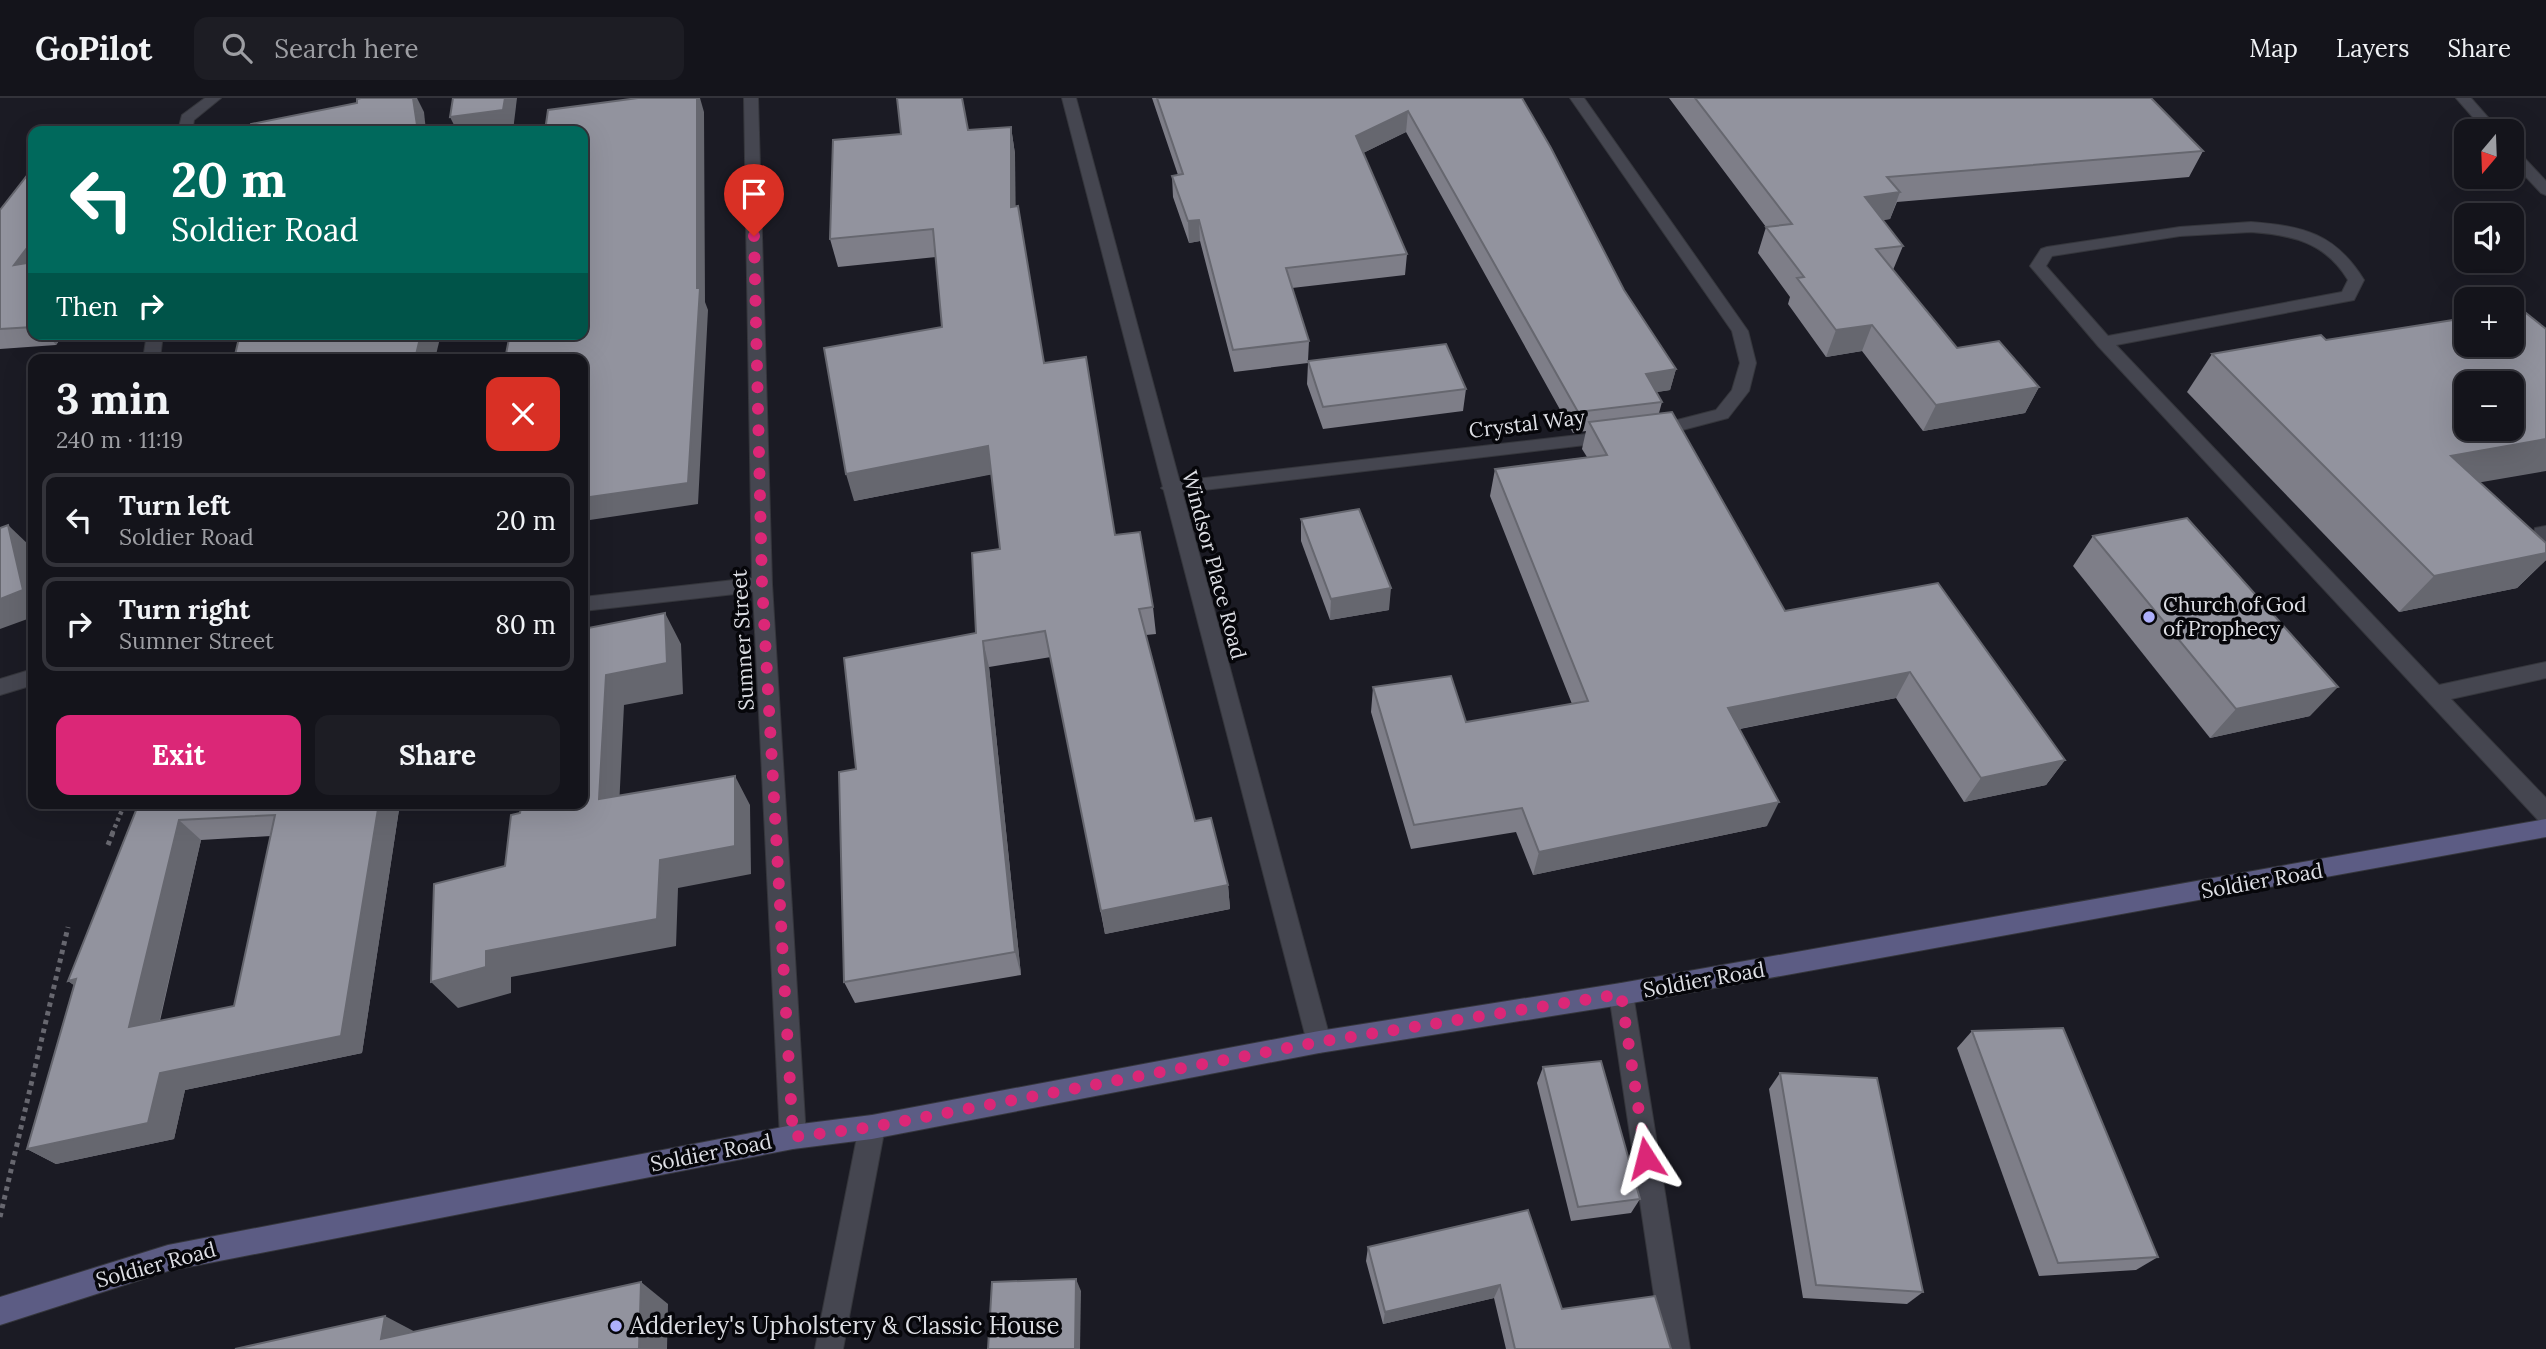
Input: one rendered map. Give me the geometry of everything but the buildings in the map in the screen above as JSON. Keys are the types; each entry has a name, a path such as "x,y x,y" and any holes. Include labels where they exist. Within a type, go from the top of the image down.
{"main road":[{"name":"Soldier Road","path":"0,1311 168,1258 793,1137 872,1127 1319,1042 1621,994 2546,828"}],"street":[{"path":"186,126 187,118 214,98"},
{"name":"Sumner Street","path":"751,98 762,584 793,1137"},
{"name":"Windsor Place Road","path":"1069,98 1170,488 1319,1042"},
{"name":"Crystal Way","path":"1170,488 1657,432 1722,414 1740,391 1748,363 1740,331 1577,98"},
{"path":"2463,98 2482,119"},
{"path":"2524,166 2546,190"},
{"path":"2105,342 2348,296 2356,280 2347,265 2312,237 2276,228 2222,228 2047,252 2038,265 2105,342 2546,813"},
{"path":"2546,533 2542,533 2546,543"},
{"path":"588,603 762,584"},
{"path":"2435,694 2546,670"},
{"path":"0,687 28,679"},
{"path":"1621,994 1676,1349"},
{"path":"829,1349 872,1127"}],"path":[{"path":"108,845 123,809"},
{"path":"0,1217 68,927"}],"place":[{"name":"Church of God of Prophecy","path":"2149,617"},
{"name":"Adderley's Upholstery & Classic House","path":"616,1326"}],"route":[{"path":"754,236 762,584 793,1137 872,1127 1319,1042 1621,994 1646,1158"}]}
